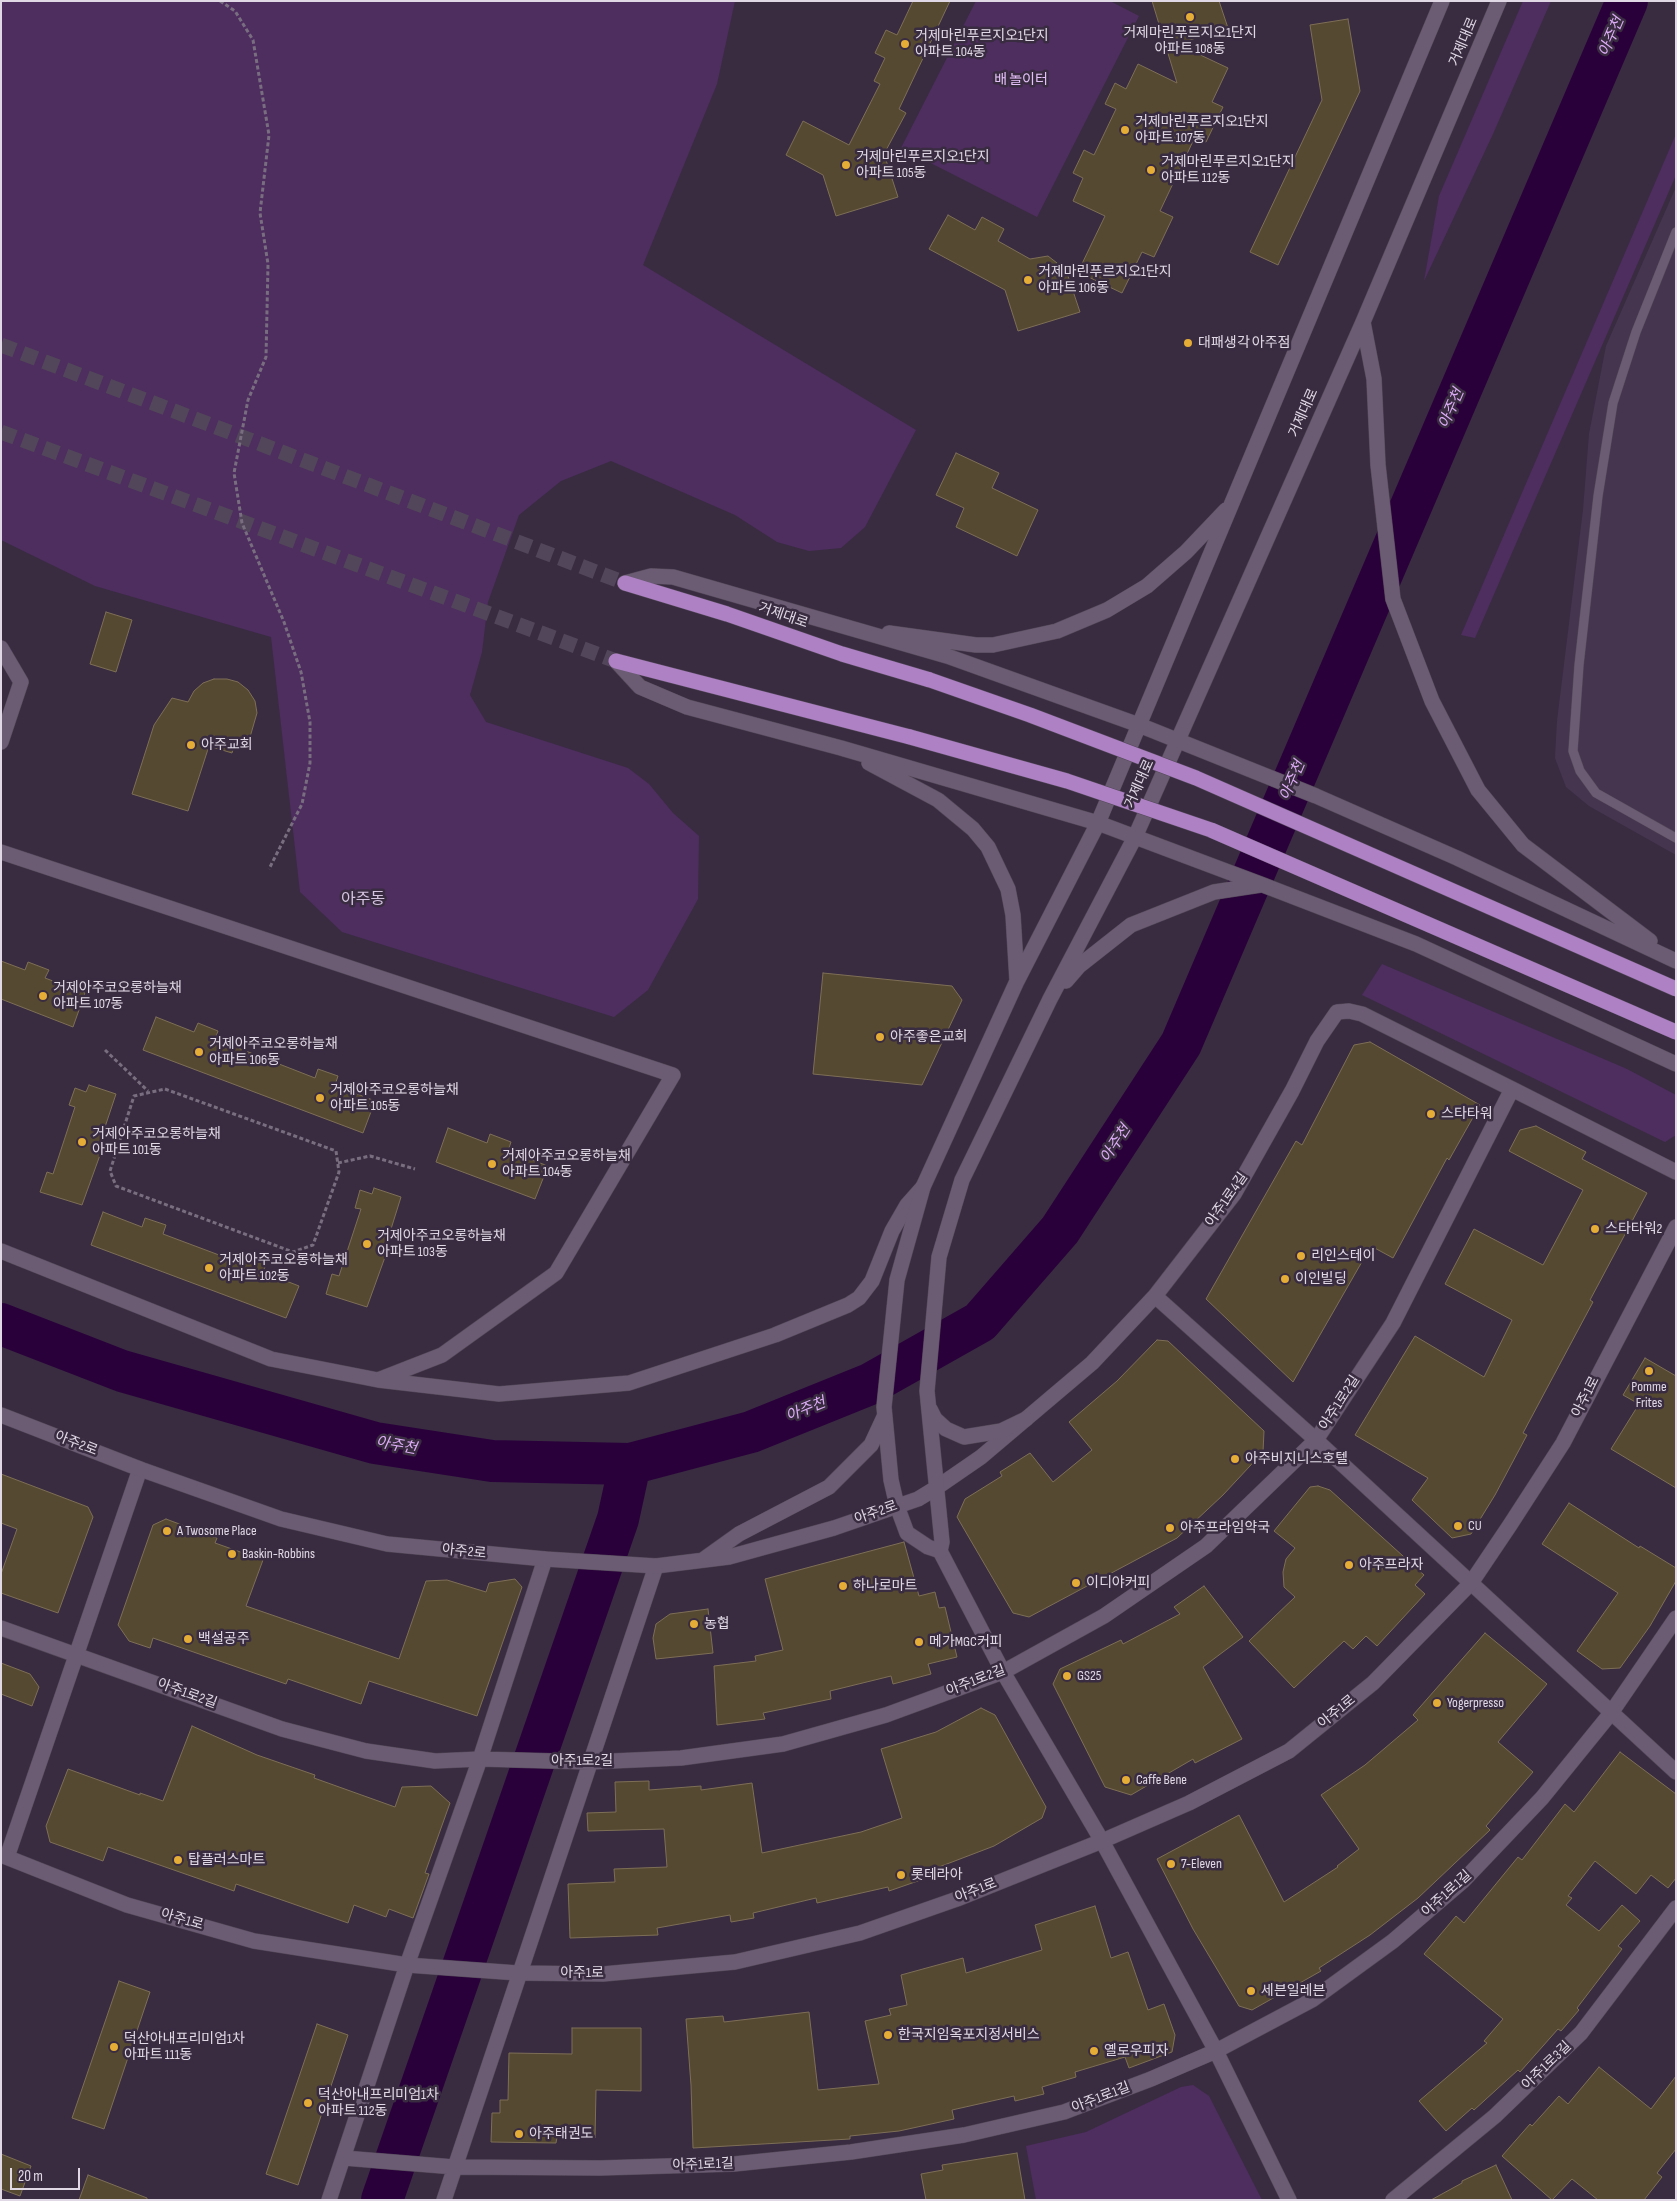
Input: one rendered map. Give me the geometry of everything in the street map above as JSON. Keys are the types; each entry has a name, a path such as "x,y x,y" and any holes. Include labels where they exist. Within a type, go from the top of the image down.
{"highway":[{"name":"거제대로","path":"625,583 727,614 842,654 930,680 1196,778 1676,989"},
{"path":"616,661 910,737 1067,781 1211,830 1676,1032"}],"street":[{"path":"940,1551 928,1547 907,1533 897,1506 891,1480 884,1411 897,1280 923,1187 1017,981 1098,823 1233,503 1375,157 1442,1"},
{"name":"거제대로","path":"1050,999 1135,836 1363,322 1499,1"},
{"path":"1363,322 1374,379 1378,465 1393,599 1432,701 1478,790 1523,845 1676,961"},
{"path":"864,634 912,635 953,643 994,645 1057,631 1107,610 1148,586 1186,552 1233,503"},
{"path":"625,583 651,576 673,577 864,634 947,656 1178,739 1457,858 1676,961"},
{"path":"1,648 21,682 1,742"},
{"path":"616,661 640,687 687,707 841,748 1098,823 1135,836 1416,944 1676,1064"},
{"path":"841,748 938,800 973,829 988,848 1008,889 1013,914 1017,981"},
{"path":"1,852 673,1075 556,1273 442,1355 378,1380"},
{"path":"1263,885 1214,892 1131,926 1079,966 1050,999 962,1180 939,1257 927,1391 936,1488 941,1518 940,1551 1003,1672 1102,1841 1216,2050 1289,2200"},
{"name":"아주1로4길","path":"936,1488 981,1457 1092,1363 1155,1296 1234,1194 1292,1091 1317,1041 1337,1012 1349,1011 1362,1014 1512,1088"},
{"path":"1512,1088 1676,1172"},
{"name":"아주1로2길","path":"1,1628 282,1729 366,1751 435,1761 480,1759 589,1762 681,1758 782,1744 886,1715 1003,1672 1104,1616 1206,1546 1316,1440 1393,1323 1512,1088"},
{"path":"1,1251 271,1359 378,1380 499,1394 629,1383 775,1336 848,1305 859,1298 872,1281 892,1231 907,1205 923,1187"},
{"name":"아주1로","path":"4,1856 127,1905 254,1941 407,1965 518,1973 603,1974 735,1962 860,1933 957,1899 1102,1841 1189,1803 1289,1751 1374,1683 1471,1583 1562,1443 1676,1227"},
{"path":"1155,1296 1316,1440 1676,1772"},
{"path":"928,1407 935,1419 946,1429 964,1437 1000,1432 1026,1419"},
{"path":"699,1562 740,1534 828,1487 871,1446 884,1411"},
{"name":"아주2로","path":"1,1415 140,1469 281,1519 387,1544 545,1559 656,1566 728,1557 834,1528 918,1499 936,1488"},
{"path":"4,1856 140,1469"},
{"path":"329,2200 407,1965 480,1759 545,1559"},
{"path":"444,2200 518,1973 656,1566"},
{"name":"아주1로1길","path":"344,2158 454,2167 600,2168 734,2164 851,2152 964,2135 1064,2112 1151,2079 1216,2050 1312,2000 1393,1941 1462,1881 1535,1805 1611,1713 1676,1618"},
{"name":"아주1로3길","path":"1393,2200 1495,2116 1581,2033 1676,1908"}],"lane":[{"path":"1676,232 1636,332 1613,403 1596,515 1579,665 1572,752 1580,771 1596,793 1676,838"}],"path":[{"path":"220,1 235,12 253,40 269,135 260,213 268,264 266,357 248,400 234,473 242,523 284,622 301,672 310,722 310,763 302,804 269,869"},
{"path":"105,1050 148,1091"},
{"path":"164,1088 336,1151 340,1172 313,1245 293,1252 116,1186 110,1171 134,1096 148,1091 164,1088"},
{"path":"338,1164 370,1156 415,1168"}],"shaded area":[{"path":"1676,187 1676,855 1589,806 1566,787 1555,758 1557,721 1583,510 1589,434 1606,346"}],"green space":[{"path":"1,1 735,1 717,84 643,265 916,430 865,527 841,548 809,551 777,542 735,515 611,461 561,481 519,515 488,602 482,652 470,695 486,722 628,768 649,784 673,813 699,836 698,899 648,990 614,1017 342,932 300,892 271,637 95,586 1,540"},
{"name":"배 놀이터","path":"976,1 1110,1 1139,16 1037,217 901,148"},
{"path":"1523,1 1551,1 1493,134 1424,281 1439,196"},
{"path":"1676,134 1676,175 1475,638 1461,635"},
{"path":"1382,964 1627,1069 1676,1095 1676,1135 1665,1142 1362,995"},
{"path":"1193,2085 1209,2096 1262,2200 1036,2200 1026,2146 1086,2132 1181,2087"}],"building":[{"name":"거제마린푸르지오1단지 아파트 105동","path":"913,1 950,1 899,109 906,113 884,154 898,197 836,216 823,175 786,155 803,121 849,145 880,84 874,81 885,58 875,53 886,30 897,35"},
{"path":"1152,1 1219,1 1228,28 1177,44 1228,68 1212,102 1223,107 1206,142 1195,137 1160,211 1173,217 1154,257 1142,252 1122,293 1078,272 1105,216 1073,201 1083,178 1073,173 1084,150 1094,155 1116,109 1105,104 1115,83 1126,89 1138,64 1177,83"},
{"path":"1348,19 1360,91 1278,265 1250,252 1322,100 1310,25"},
{"name":"거제마린푸르지오1단지 아파트 106동","path":"948,215 975,230 982,217 1004,229 998,241 1030,259 1048,256 1066,270 1080,312 1018,331 1005,290 929,249"},
{"path":"956,453 999,473 992,488 1038,510 1017,556 956,527 964,508 936,495"},
{"path":"106,612 132,620 116,672 90,664"},
{"name":"아주교회","path":"214,679 227,679 238,682 248,690 255,701 257,713 248,744 236,740 232,753 209,746 188,811 132,794 154,725 172,698 188,702 194,691 203,683"},
{"name":"거제아주코오롱하늘채 아파트 107동","path":"1,961 25,970 28,962 49,970 45,978 85,993 73,1027 1,999"},
{"name":"아주좋은교회","path":"823,973 952,986 962,1000 922,1085 813,1074"},
{"path":"156,1017 194,1032 198,1023 218,1031 215,1039 315,1078 318,1069 338,1076 335,1085 375,1101 363,1133 143,1050"},
{"path":"1370,1042 1480,1105 1449,1160 1447,1158 1393,1258 1371,1246 1293,1382 1206,1299 1296,1141 1302,1145 1354,1045"},
{"name":"거제아주코오롱하늘채 아파트 101동","path":"89,1085 116,1094 100,1142 104,1144 82,1205 40,1192 47,1172 53,1174 75,1107 69,1105 75,1088 86,1092"},
{"path":"1536,1126 1586,1152 1582,1159 1647,1193 1590,1300 1593,1302 1523,1433 1527,1435 1495,1495 1471,1534 1452,1538 1412,1500 1428,1478 1355,1435 1415,1336 1484,1377 1512,1320 1445,1284 1474,1229 1543,1265 1583,1190 1509,1151 1520,1130"},
{"name":"거제아주코오롱하늘채 아파트 104동","path":"448,1128 487,1143 490,1134 511,1142 508,1151 548,1166 535,1199 436,1162"},
{"name":"거제아주코오롱하늘채 아파트 103동","path":"374,1188 401,1197 386,1245 389,1246 367,1307 326,1294 332,1274 339,1276 361,1209 355,1208 360,1190 372,1194"},
{"name":"거제아주코오롱하늘채 아파트 102동","path":"103,1212 142,1227 145,1218 166,1225 163,1234 243,1264 246,1257 266,1264 263,1272 299,1286 286,1318 91,1245"},
{"path":"1157,1340 1168,1341 1264,1431 1263,1452 1223,1495 1177,1538 1029,1617 1013,1613 957,1517 965,1499 1002,1476 1000,1472 1030,1453 1053,1482 1092,1450 1069,1422 1117,1381"},
{"path":"1645,1358 1676,1376 1676,1488 1611,1449 1639,1404 1623,1395"},
{"path":"1,1474 88,1507 93,1517 58,1613 1,1593 1,1574 17,1529 1,1523"},
{"name":"아주프라자","path":"1318,1486 1330,1490 1424,1575 1415,1585 1425,1594 1377,1646 1366,1636 1353,1649 1344,1641 1294,1688 1249,1641 1295,1597 1284,1587 1283,1572 1286,1559 1295,1548 1274,1531 1310,1487"},
{"path":"1569,1503 1639,1548 1640,1546 1676,1568 1676,1581 1650,1626 1620,1668 1602,1669 1577,1651 1618,1593 1542,1544"},
{"path":"166,1519 217,1538 215,1543 263,1560 246,1606 399,1659 426,1581 447,1580 486,1592 489,1583 515,1579 522,1587 477,1716 369,1681 361,1704 288,1679 286,1684 153,1638 150,1648 129,1641 118,1625 153,1525"},
{"path":"904,1542 919,1596 935,1592 939,1608 945,1607 957,1657 928,1664 931,1674 893,1684 891,1676 830,1691 831,1699 763,1713 765,1719 717,1725 714,1666 756,1661 755,1656 783,1650 765,1579"},
{"path":"1204,1586 1243,1637 1203,1667 1242,1739 1195,1763 1193,1759 1131,1795 1105,1787 1053,1684 1060,1669 1121,1640 1123,1644 1180,1614 1174,1607"},
{"path":"708,1609 713,1653 656,1659 653,1638 656,1624 670,1614"},
{"path":"1485,1633 1547,1684 1498,1742 1533,1772 1486,1826 1490,1830 1418,1898 1370,1935 1319,1968 1321,1971 1252,2010 1239,2006 1193,1929 1157,1859 1239,1815 1284,1902 1338,1867 1359,1849 1321,1795 1365,1765 1418,1720 1413,1715"},
{"path":"1,1663 30,1674 39,1687 32,1706 1,1694"},
{"path":"981,1708 995,1715 1046,1807 1042,1818 994,1846 939,1867 941,1873 889,1891 888,1887 817,1903 816,1898 753,1913 754,1918 731,1922 730,1915 657,1928 658,1935 570,1938 568,1884 615,1882 614,1869 667,1867 664,1829 588,1831 587,1813 616,1812 615,1782 649,1781 649,1790 701,1786 701,1790 752,1783 762,1853 861,1832 902,1818 881,1749 936,1732"},
{"path":"192,1726 257,1755 315,1775 314,1778 395,1807 402,1787 431,1786 450,1803 425,1873 429,1874 413,1918 389,1909 386,1917 354,1905 348,1923 236,1884 234,1891 108,1847 103,1861 50,1842 46,1826 68,1769 140,1795 140,1793 163,1801"},
{"path":"1620,1752 1676,1794 1676,1878 1668,1888 1651,1875 1636,1894 1595,1861 1568,1896 1572,1898 1566,1905 1599,1931 1622,1905 1640,1921 1618,1946 1622,1949 1577,2008 1579,2010 1561,2031 1558,2029 1520,2072 1518,2070 1474,2110 1472,2108 1446,2131 1419,2101 1487,2043 1484,2041 1503,2019 1424,1954 1456,1916 1464,1923 1518,1857 1522,1860 1565,1804 1574,1812"},
{"path":"1095,1906 1111,1958 1128,1952 1148,2010 1164,2004 1175,2035 1172,2052 1129,2068 1125,2057 1075,2072 1076,2077 1042,2087 1044,2094 1015,2101 1014,2096 952,2110 954,2119 899,2131 850,2136 850,2139 693,2148 686,2019 723,2016 724,2022 809,2012 818,2090 879,2084 865,2021 891,2015 889,2009 907,2005 901,1975 963,1958 966,1973 1042,1950 1035,1925"},
{"name":"덕산아내프리미엄1차 아파트 111동","path":"119,1981 150,1992 104,2129 72,2118"},
{"name":"덕산아내프리미엄1차 아파트 112동","path":"317,2024 348,2035 298,2185 266,2174"},
{"path":"572,2028 641,2028 641,2091 596,2090 595,2138 557,2137 556,2143 491,2142 492,2113 500,2113 500,2100 508,2100 509,2053 572,2054"},
{"path":"1599,2067 1651,2109 1676,2076 1676,2149 1657,2173 1662,2177 1644,2200 1598,2200 1572,2179 1552,2200 1502,2156 1530,2124 1532,2126 1559,2096 1568,2104"},
{"path":"1017,2153 1025,2200 926,2200 921,2174 943,2170 942,2165"},
{"path":"1,2154 31,2166 20,2196 1,2189"},
{"path":"1496,2165 1512,2200 1431,2200 1462,2183 1462,2181"},
{"path":"88,2175 147,2198 147,2200 79,2200"}],"waterway":[{"name":"아주천","path":"1,1324 122,1371 375,1443 492,1461 630,1464 751,1432 870,1384 980,1322 1060,1230 1181,1044 1627,1"},
{"path":"382,2200 618,1519 630,1464"}],"tunnel":[{"path":"1,345 625,583"},
{"path":"1,432 616,661"}],"place":[{"name":"거제마린푸르지오1단지 아파트 108동","path":"1190,17"},
{"name":"거제마린푸르지오1단지 아파트 104동","path":"905,44"},
{"name":"거제마린푸르지오1단지 아파트 107동","path":"1125,130"},
{"name":"거제마린푸르지오1단지 아파트 105동","path":"846,165"},
{"name":"거제마린푸르지오1단지 아파트 112동","path":"1151,170"},
{"name":"거제마린푸르지오1단지 아파트 106동","path":"1028,280"},
{"name":"대패생각 아주점","path":"1188,343"},
{"name":"아주교회","path":"191,745"},
{"name":"거제아주코오롱하늘채 아파트 107동","path":"43,996"},
{"name":"아주좋은교회","path":"880,1037"},
{"name":"거제아주코오롱하늘채 아파트 106동","path":"199,1052"},
{"name":"거제아주코오롱하늘채 아파트 105동","path":"320,1098"},
{"name":"스타타워","path":"1431,1114"},
{"name":"거제아주코오롱하늘채 아파트 101동","path":"82,1142"},
{"name":"거제아주코오롱하늘채 아파트 104동","path":"492,1164"},
{"name":"스타타워2","path":"1595,1229"},
{"name":"거제아주코오롱하늘채 아파트 103동","path":"367,1244"},
{"name":"리인스테이","path":"1301,1256"},
{"name":"거제아주코오롱하늘채 아파트 102동","path":"209,1268"},
{"name":"이인빌딩","path":"1285,1279"},
{"name":"Pomme Frites","path":"1649,1371"},
{"name":"아주비지니스호텔","path":"1235,1459"},
{"name":"CU","path":"1458,1526"},
{"name":"아주프라임약국","path":"1170,1528"},
{"name":"A Twosome Place","path":"167,1531"},
{"name":"Baskin-Robbins","path":"232,1554"},
{"name":"아주프라자","path":"1349,1565"},
{"name":"이디야커피","path":"1076,1583"},
{"name":"하나로마트","path":"843,1586"},
{"name":"농협","path":"694,1624"},
{"name":"백설공주","path":"188,1639"},
{"name":"메가MGC커피","path":"919,1642"},
{"name":"GS25","path":"1067,1676"},
{"name":"Yogerpresso","path":"1437,1703"},
{"name":"Caffe Bene","path":"1126,1780"},
{"name":"탑플러스마트","path":"178,1860"},
{"name":"7-Eleven","path":"1171,1864"},
{"name":"롯테라아","path":"901,1875"},
{"name":"세븐일레븐","path":"1251,1991"},
{"name":"한국지임옥포지정서비스","path":"888,2035"},
{"name":"덕산아내프리미엄1차 아파트 111동","path":"114,2047"},
{"name":"옐로우피자","path":"1094,2051"},
{"name":"덕산아내프리미엄1차 아파트 112동","path":"308,2103"},
{"name":"아주태권도","path":"519,2134"}],"district":[{"name":"아주동","path":"363,900"}]}
